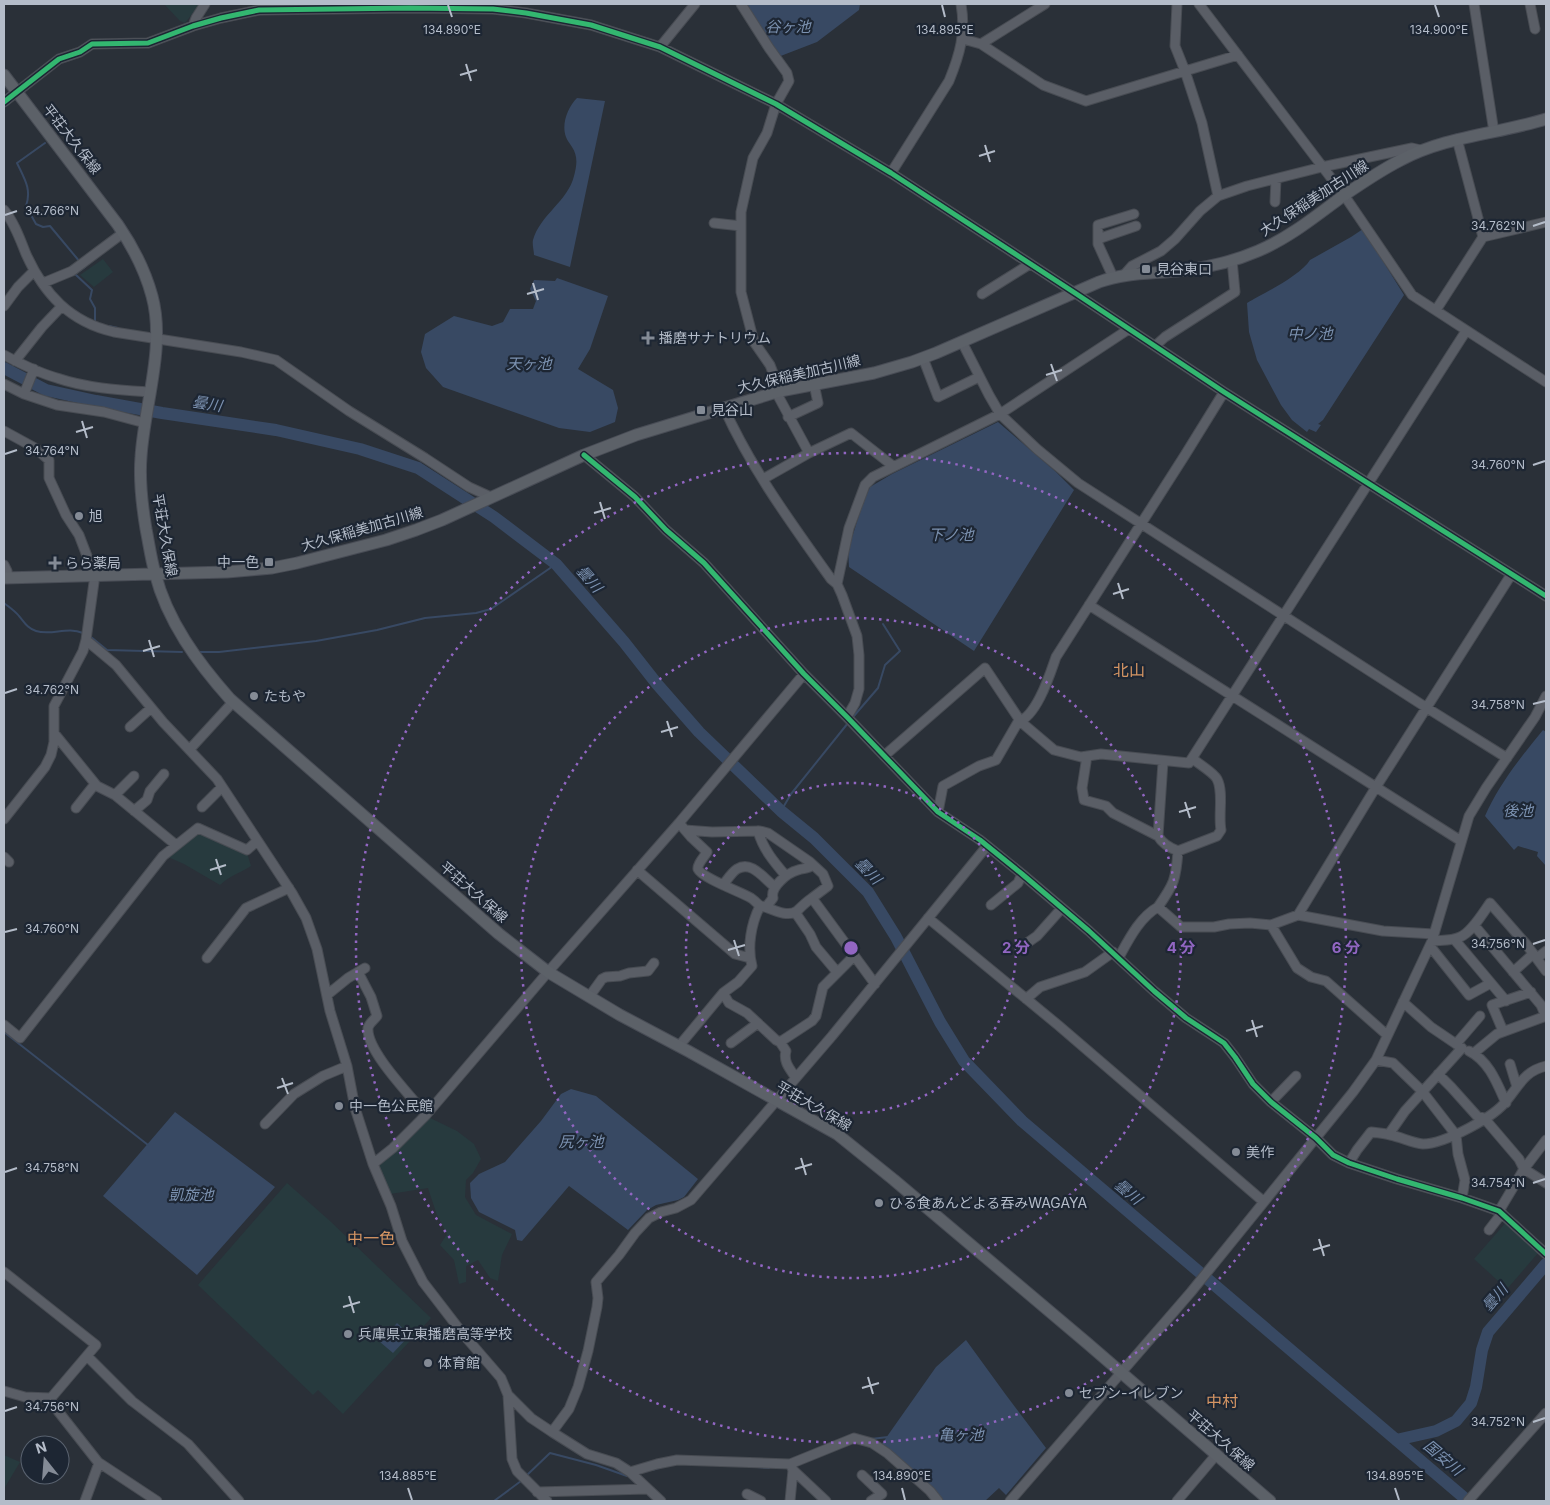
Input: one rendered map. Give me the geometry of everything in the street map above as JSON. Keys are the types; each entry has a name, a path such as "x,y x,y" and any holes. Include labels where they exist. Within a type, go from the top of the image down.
{"main road":[{"name":"平荘大久保線","path":"4,75 124,233 141,264 153,298 156,338 154,365 142,440 140,477 145,519 155,574 164,601 206,673 233,702 499,934 548,972 620,1015 837,1134 1122,1373 1270,1501"},
{"name":"大久保稲美加古川線","path":"6,578 246,571 296,563 386,540 425,527 610,444 778,392 874,373 923,358 1075,292 1118,276 1198,268 1232,260 1258,251 1275,243 1400,160 1421,150 1546,119"}],"street":[{"path":"193,26 205,4"},
{"path":"660,47 695,4"},
{"path":"741,4 789,77 789,81 776,104 767,133 753,158 741,212 741,292 754,342 770,365 788,417 809,453"},
{"path":"890,173 949,82 963,39 961,4"},
{"path":"981,44 1045,4"},
{"path":"1177,4 1175,46 1202,123 1218,196"},
{"path":"1199,4 1344,196 1412,295 1546,382"},
{"path":"1474,4 1494,132"},
{"path":"1530,4 1534,29"},
{"path":"4,102 59,59 80,52 92,44 148,43 193,26 259,10 410,8 493,10 526,13 591,26 660,47 776,104 890,173 1075,292 1224,392 1546,596"},
{"path":"963,39 981,44 1043,85 1086,101 1238,56"},
{"path":"1457,140 1483,236"},
{"path":"1134,214 1098,226 1098,244 1118,276 1132,266 1161,251 1175,239 1200,211 1218,196 1247,186 1322,166 1412,148 1421,150"},
{"path":"1275,202 1276,179"},
{"path":"4,210 10,218 34,271 62,306 77,318 105,330 241,352 276,360 358,417 469,487 491,497"},
{"path":"714,222 741,226"},
{"path":"1436,310 1483,236 1546,222"},
{"path":"1098,239 1136,226"},
{"path":"43,283 72,271 124,233"},
{"path":"1155,346 1165,337 1235,292 1232,260"},
{"path":"982,294 1030,264"},
{"path":"4,306 18,287 34,271"},
{"path":"15,361 42,327 62,306"},
{"path":"837,584 849,528 865,485 873,477 1000,414 1129,329"},
{"path":"884,756 985,668 1021,722 1054,750 1081,757 1101,754 1163,762 1189,763 1466,331"},
{"path":"962,342 1000,414 1037,449 1078,483 1507,758"},
{"path":"4,355 34,369 70,382 149,393"},
{"path":"923,358 938,397 979,377"},
{"path":"24,394 34,369"},
{"path":"4,384 24,394 57,405 104,412 145,422"},
{"path":"788,417 818,403 814,384"},
{"path":"938,812 943,786 979,766 996,760 1018,722 1021,722 1035,706 1044,690 1056,656 1224,392"},
{"path":"724,408 746,452 780,508 831,579 837,584 857,636 859,655 859,689 850,720"},
{"path":"4,431 35,448 48,460 49,478 66,515 79,535 93,575 86,640 83,651 54,706 54,742 51,755 45,767 4,819"},
{"path":"763,479 809,453 852,433 893,466"},
{"path":"584,455 635,497 666,530 704,563 804,674 938,812 983,843 1022,874 1116,954 1154,991 1186,1018 1224,1043 1253,1084 1333,1155 1349,1163 1462,1198 1500,1212 1546,1254"},
{"path":"4,565 7,571 6,578"},
{"path":"1298,914 1376,787 1511,575"},
{"path":"1089,605 1461,841"},
{"path":"86,640 116,665 222,786 289,888 306,918 317,949 327,995 347,1066 355,1108 402,1241 423,1282 463,1334 501,1378 508,1395 512,1459 517,1470 547,1501"},
{"path":"374,1164 426,1115 638,870 682,827 721,773 804,674"},
{"path":"1010,1501 1216,1262 1353,1092 1376,1060 1432,940 1469,816 1535,717 1546,696"},
{"path":"190,749 233,702"},
{"path":"130,727 152,708"},
{"path":"54,733 95,784 115,795 176,845"},
{"path":"1087,756 1082,788 1084,800 1106,806 1113,813 1158,836 1178,851 1217,836 1221,830 1219,820 1221,798 1217,779 1193,759"},
{"path":"1158,836 1163,762"},
{"path":"134,811 147,800 150,790 164,774"},
{"path":"115,795 134,776"},
{"path":"76,808 95,784"},
{"path":"202,807 222,786"},
{"path":"682,827 712,832 758,831 768,833 813,865 823,874 828,886 795,912 789,914 763,906 698,869 698,865 707,852 682,827"},
{"path":"4,1026 20,1038 163,856 198,828 248,850 257,841"},
{"path":"758,831 768,855 786,876"},
{"path":"552,1432 569,1409 578,1387 598,1307 596,1282 649,1218 691,1200 921,928 983,843"},
{"path":"1026,999 1040,987 1085,972 1116,954 1152,910 1158,907 1173,885 1178,851"},
{"path":"784,913 773,898 772,892 775,887 786,876 796,870 809,868 813,865"},
{"path":"724,885 736,869 748,866 775,887"},
{"path":"638,870 735,954 750,958"},
{"path":"991,905 1018,883 1022,874"},
{"path":"207,958 246,908 289,888"},
{"path":"679,1046 722,993 738,982 752,966 750,936 755,915 773,898"},
{"path":"812,898 875,984"},
{"path":"1158,907 1180,927 1250,922 1271,925 1298,914 1432,940 1454,939 1463,936 1474,925 1490,903 1546,971"},
{"path":"1027,943 1037,936 1062,908"},
{"path":"795,912 810,934 816,947 837,972"},
{"path":"928,918 1264,1202"},
{"path":"1271,925 1297,968 1311,977 1326,981 1387,1035"},
{"path":"1474,925 1541,1005 1546,1016 1497,1034 1474,1053"},
{"path":"1454,939 1506,1000"},
{"path":"1432,940 1469,995 1491,983"},
{"path":"1513,972 1535,956 1546,951"},
{"path":"780,1042 812,1021 816,1016 822,987 854,956"},
{"path":"589,996 602,979 648,971 654,963"},
{"path":"327,995 348,978 362,970 378,1016 368,1028 378,1056 426,1115"},
{"path":"1503,1032 1492,1005 1530,992"},
{"path":"722,993 729,1003 747,1013 780,1042 786,1051 784,1058 786,1064 796,1078"},
{"path":"1403,1002 1425,1022 1459,1046 1474,1053 1493,1074 1506,1102"},
{"path":"1389,1134 1405,1111 1438,1074 1480,1016"},
{"path":"731,1043 758,1023"},
{"path":"1376,1060 1392,1063 1422,1091 1456,1135 1458,1154 1465,1180 1462,1198"},
{"path":"1510,1064 1517,1087"},
{"path":"265,1124 294,1094 323,1076 347,1066"},
{"path":"1349,1163 1371,1132 1389,1134 1421,1144 1456,1135 1506,1102 1524,1077 1536,1068 1546,1066"},
{"path":"1438,1074 1477,1116 1484,1118 1519,1159 1524,1169 1546,1183"},
{"path":"1272,1102 1296,1076"},
{"path":"1489,1230 1524,1169 1546,1140"},
{"path":"4,1272 96,1345 51,1398"},
{"path":"87,1356 132,1401 188,1444 239,1501"},
{"path":"4,1391 25,1397 51,1398"},
{"path":"508,1395 532,1418 552,1432 587,1454 616,1463 630,1472 661,1501"},
{"path":"51,1398 54,1406 99,1463 157,1501"},
{"path":"1468,1501 1546,1413"},
{"path":"630,1472 677,1460 792,1467 854,1438 872,1443 887,1453 930,1491 938,1501"},
{"path":"1177,1501 1216,1455"},
{"path":"85,1501 99,1463"},
{"path":"790,1501 792,1467"},
{"path":"792,1467 826,1501"},
{"path":"862,1475 882,1494 872,1501"},
{"path":"538,1492 648,1489"},
{"path":"747,1494 761,1501"}],"green space":[{"path":"164,4 200,4 185,23 180,21"},
{"path":"103,259 113,272 94,287 80,275"},
{"path":"195,834 204,834 247,853 251,866 220,885 168,857 169,853"},
{"path":"428,1117 457,1131 474,1144 481,1159 473,1173 466,1180 465,1197 476,1215 512,1234 502,1255 498,1281 490,1278 478,1260 466,1266 466,1282 459,1284 454,1260 440,1245 447,1234 437,1215 428,1188 390,1194 379,1166"},
{"path":"287,1183 330,1221 431,1318 343,1414 318,1390 313,1395 198,1285"},
{"path":"1508,1220 1539,1252 1507,1289 1474,1259"},
{"path":"4,1455 20,1462 4,1489"}],"water":[{"name":"谷ヶ池","path":"745,4 860,4 859,10 817,42 778,57"},
{"path":"577,98 605,101 570,267 534,255 533,242 537,231 566,193 574,176 576,157 566,137 564,127 568,111"},
{"name":"中ノ池","path":"1363,229 1404,295 1323,420 1318,424 1321,425 1316,432 1309,429 1307,432 1292,420 1281,405 1257,360 1249,332 1247,303 1290,278 1310,260"},
{"name":"天ヶ池","path":"557,278 608,296 590,349 578,369 613,390 618,408 615,422 590,432 559,428 443,387 426,368 421,352 425,334 454,316 492,326 503,322 510,309 533,309 536,301 530,289 534,280 555,281"},
{"name":"下ノ池","path":"998,422 1074,490 974,651 849,567 848,550 870,487 892,474"},
{"name":"後池","path":"1543,730 1546,732 1546,866 1537,856 1538,852 1518,846 1514,850 1485,816 1504,782"},
{"name":"尻ヶ池","path":"571,1089 596,1096 698,1179 684,1197 656,1205 647,1210 628,1230 569,1186 522,1241 517,1240 515,1230 479,1212 471,1198 470,1183 479,1174 505,1162 541,1121 561,1094"},
{"name":"凱旋池","path":"175,1112 275,1187 197,1275 103,1196"},
{"path":"397,1323 410,1335 393,1353 380,1342"},
{"name":"亀ヶ池","path":"966,1340 1046,1448 1006,1495 999,1488 985,1501 942,1501 881,1445 936,1367"}],"waterway":[{"path":"45,143 17,163 28,189 26,206 36,224 43,227 50,226 80,262"},
{"path":"85,267 75,274 92,290 90,299 95,308 95,322"},
{"path":"109,326 118,328"},
{"name":"曇川","path":"4,368 46,390 162,413 276,430 360,449 418,468 494,517 556,564 699,732 781,811 814,838 868,892 896,937 940,1022 964,1061 1022,1121 1468,1501"},
{"path":"199,652 219,652 316,641 377,630 425,618 476,613 491,609 556,564"},
{"path":"4,603 16,612 28,627 33,630 42,632 71,630 83,633"},
{"path":"853,717 878,688 885,665 900,651 883,624"},
{"path":"91,637 107,650 182,652"},
{"path":"781,811 791,794 848,723"},
{"path":"4,1032 148,1145"},
{"name":"曇川","path":"1396,1440 1436,1431 1456,1421 1471,1403 1476,1387 1482,1350 1488,1332 1546,1264"},
{"path":"871,1439 888,1437"},
{"path":"526,1476 550,1453 596,1465 628,1476"},
{"path":"652,1470 662,1467"},
{"path":"757,1467 769,1468"},
{"path":"494,1501 521,1481"}],"cycle path":[{"path":"4,102 59,59 80,52 92,44 148,43 193,26 259,10 493,9 591,25 660,47 776,104 891,173 1224,392 1546,596"},
{"path":"584,455 635,497 666,530 704,563 804,674 938,812 980,840 1089,931 1186,1018 1224,1043 1253,1084 1271,1102 1316,1138 1333,1155 1349,1163 1499,1211 1546,1254"}],"place":[{"name":"見谷東口","path":"1146,269"},
{"name":"播磨サナトリウム","path":"648,338"},
{"name":"見谷山","path":"701,410"},
{"name":"旭","path":"79,516"},
{"name":"中一色","path":"269,562"},
{"name":"らら薬局","path":"55,563"},
{"name":"たもや","path":"254,696"},
{"name":"中一色公民館","path":"339,1106"},
{"name":"美作","path":"1236,1152"},
{"name":"ひる食あんどよる吞みWAGAYA","path":"879,1203"},
{"name":"兵庫県立東播磨高等学校","path":"348,1334"},
{"name":"体育館","path":"428,1363"},
{"name":"セブン-イレブン","path":"1069,1393"}],"district":[{"name":"北山","path":"1129,670"},
{"name":"中一色","path":"371,1238"},
{"name":"中村","path":"1222,1401"}],"water label":[{"name":"国安川","path":"1443,1458"}]}
